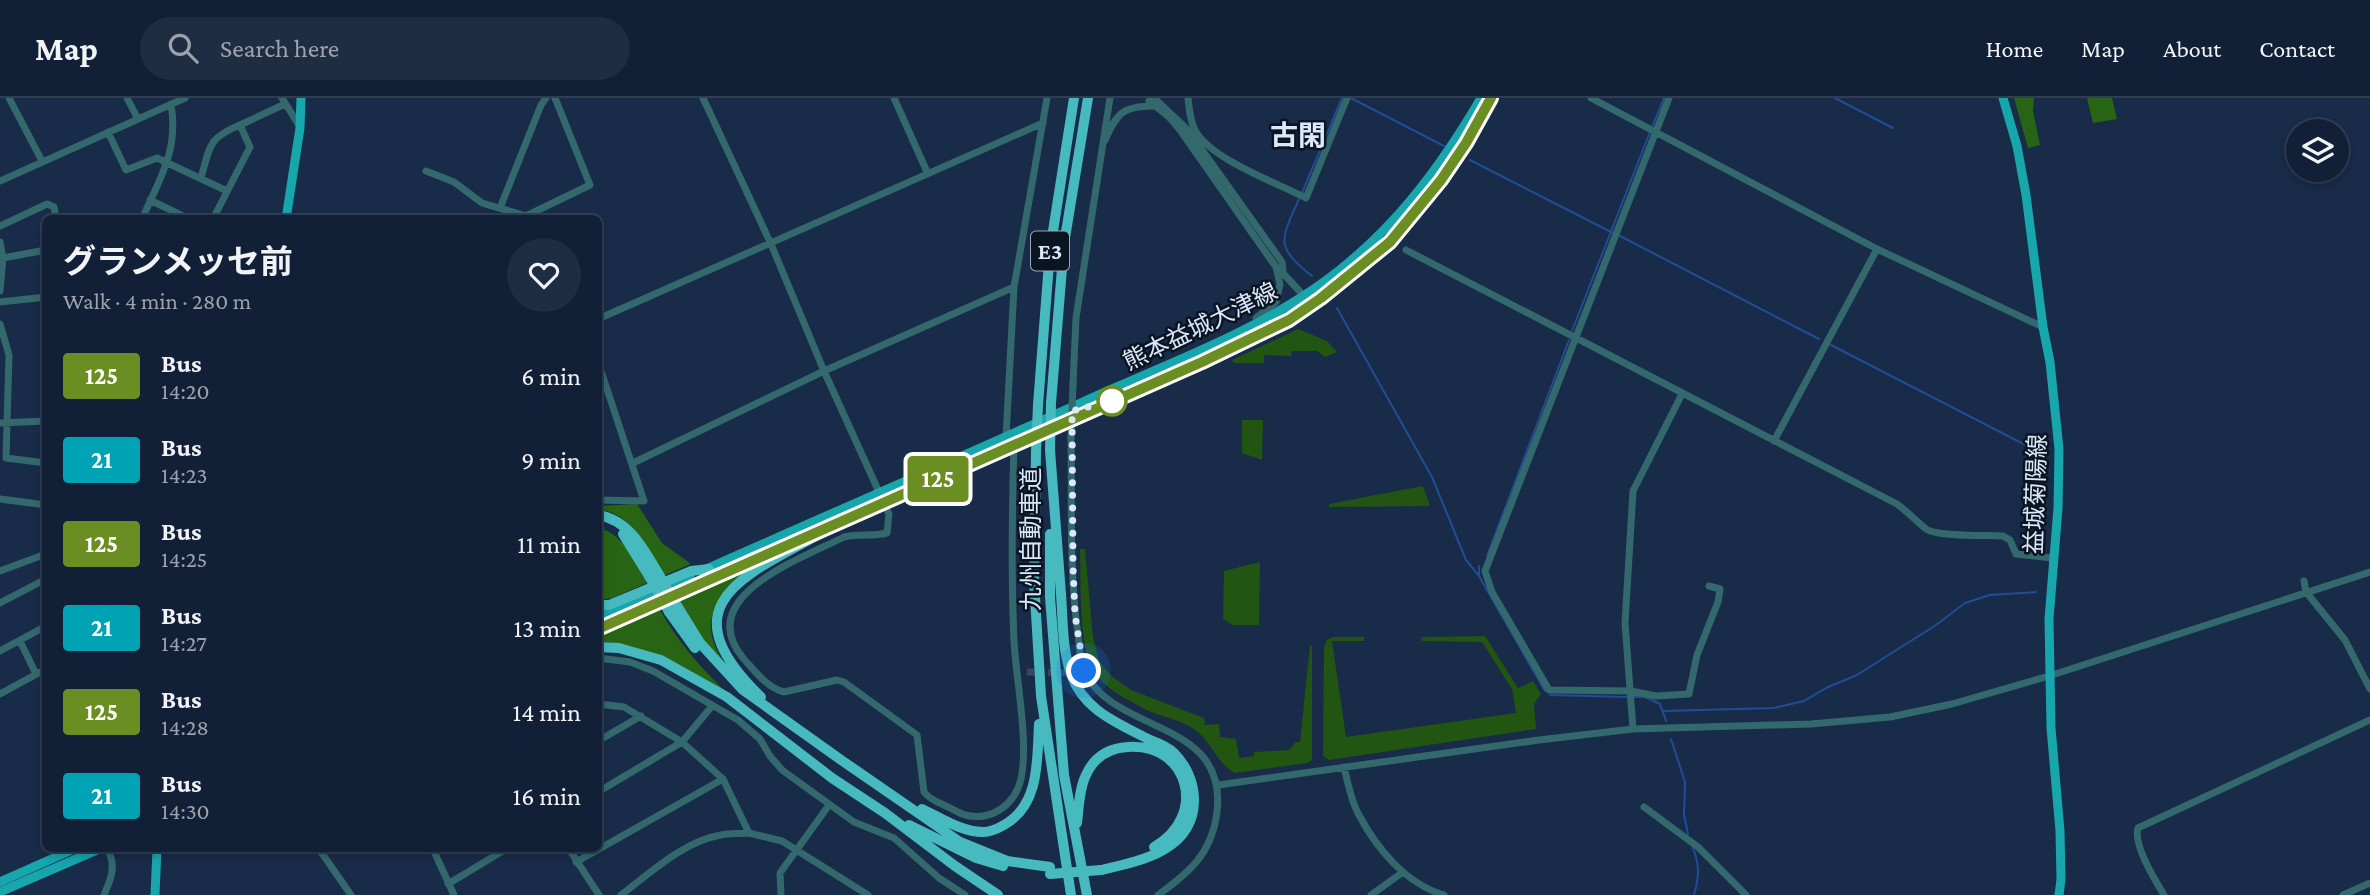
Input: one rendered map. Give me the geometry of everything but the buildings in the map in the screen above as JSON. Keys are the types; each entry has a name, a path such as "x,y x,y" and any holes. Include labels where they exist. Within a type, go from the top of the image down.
{"highway":[{"name":"九州自動車道","path":"1071,895 1041,696 1034,580 1038,405 1050,250 1074,98"},
{"name":"九州自動車道","path":"1087,895 1064,775 1053,647 1050,597 1050,450 1051,403 1064,244 1088,98"},
{"path":"885,813 976,858 1006,867 1050,871 1138,862 1177,842 1188,830 1194,813 1194,793 1186,767 1172,750 1110,720 1092,707 1081,695 1071,674 1064,641 1050,450"},
{"path":"602,515 624,525 638,540 654,575 701,655 778,738"},
{"path":"602,523 617,527 654,575"},
{"path":"789,723 732,664 717,635 716,620 729,591 760,568 829,529"},
{"path":"602,605 609,605 691,571 709,569"},
{"path":"674,610 717,664 743,690 960,842 1007,861 1050,871"},
{"path":"602,647 619,648 661,660 727,697 778,738 999,895"},
{"path":"895,796 967,829 984,832 997,829 1013,820 1026,804 1034,786 1041,696"},
{"path":"1077,837 1082,785 1099,756 1121,747 1140,746 1161,753 1173,763 1182,778 1187,802 1175,831 1166,840 1143,853 1102,867"}],"main road":[{"path":"287,215 300,128 301,98"},
{"name":"熊本益城大津線","path":"602,627 829,529 1010,440 1214,346 1304,296 1352,260 1419,193 1459,136 1480,98"},
{"name":"熊本益城大津線","path":"602,616 879,492 1202,362 1289,320 1321,298 1390,242 1425,201 1466,143 1491,98"},
{"name":"益城菊陽線","path":"2003,98 2017,146 2026,195 2059,449 2058,508 2049,620 2049,676 2060,831 2059,895"},
{"path":"0,882 67,852"},
{"path":"0,892 92,852"},
{"path":"155,895 157,852"}],"street":[{"path":"9,98 42,161"},
{"path":"127,98 138,119"},
{"path":"0,181 185,98"},
{"path":"500,208 546,98"},
{"path":"538,215 590,185 555,98"},
{"path":"703,98 771,244 824,371 889,514 887,533 844,537 748,588 736,606 730,624 733,641 757,674 776,691 784,692 836,680 844,682 917,734 924,792 928,797 959,813 974,817 992,814 1007,806 1017,792 1023,762 1011,569 1010,440 1014,287 1047,98"},
{"path":"894,98 929,174"},
{"path":"1110,98 1076,318 1073,384 1071,438 1075,603 1084,671 1102,695 1120,707 1183,738 1204,758 1218,785 1212,837 1201,858 1158,895"},
{"path":"1188,98 1189,114 1196,132 1215,152 1306,198 1347,98"},
{"path":"1591,98 1877,249 2043,327"},
{"path":"1668,98 1485,571 1492,592 1549,690 1631,691 1656,696 1689,694 1697,655 1718,601 1720,589 1709,586"},
{"path":"201,178 215,138 284,101 300,128"},
{"path":"1101,150 1110,129 1124,111 1152,101 1188,130 1282,262 1276,302 1264,314 1224,336 1214,346"},
{"path":"144,215 172,146 171,104"},
{"path":"602,317 1043,123"},
{"path":"215,215 250,147 240,125"},
{"path":"108,132 126,170 157,158 227,191"},
{"path":"426,171 454,182 482,203 523,215"},
{"path":"150,200 181,215"},
{"path":"0,226 47,204 54,207 55,215"},
{"path":"0,242 3,258 0,291"},
{"path":"1774,441 1877,249"},
{"path":"1406,250 1897,504 1912,514 1928,531 1938,534 2003,536 2010,540 2015,554 2052,558"},
{"path":"3,258 42,251"},
{"path":"1279,269 1304,296 1321,298"},
{"path":"633,463 824,371 1014,287"},
{"path":"1289,320 1300,307 1304,296"},
{"path":"0,302 42,297"},
{"path":"0,324 9,355 4,387 6,458 42,462"},
{"path":"602,374 644,501 602,500"},
{"path":"1633,729 1625,623 1633,491 1682,394"},
{"path":"3,423 42,421"},
{"path":"0,499 42,504"},
{"path":"0,571 42,555"},
{"path":"1218,785 1633,729 1811,724 1890,717 1952,704 2049,676 2370,572"},
{"path":"0,603 42,581"},
{"path":"2304,581 2306,592 2345,640 2370,689"},
{"path":"0,651 42,628"},
{"path":"20,641 36,674"},
{"path":"602,658 630,662 653,671 752,730 782,770 854,822 894,838 939,878 965,895"},
{"path":"0,694 42,671"},
{"path":"1075,673 1084,671"},
{"path":"1017,673 1027,672"},
{"path":"602,704 624,707 682,742 723,779 750,833"},
{"path":"602,790 682,742 712,706"},
{"path":"602,739 641,716"},
{"path":"2164,895 2149,871 2136,835 2138,828 2370,720"},
{"path":"1344,767 1357,813 1382,850 1403,872 1429,891 1444,895"},
{"path":"602,847 723,779"},
{"path":"781,895 780,873 829,804"},
{"path":"1644,807 1698,847 1745,895"},
{"path":"621,895 670,859 699,842 720,835 750,833 782,841 868,895"},
{"path":"104,895 113,875 108,852"},
{"path":"321,852 351,895"},
{"path":"434,852 454,895"},
{"path":"448,884 501,852"},
{"path":"571,852 599,895"},
{"path":"576,862 594,852"},
{"path":"1371,895 1403,872"},
{"path":"2343,895 2370,883"}],"green space":[{"path":"2014,98 2034,98 2033,111 2040,145 2028,148"},
{"path":"2087,98 2112,98 2117,119 2093,123"},
{"path":"1298,329 1327,341 1337,352 1325,357 1317,351 1292,351 1291,356 1264,355 1264,363 1234,363 1232,360"},
{"path":"1242,420 1263,420 1262,460 1242,453"},
{"path":"1423,486 1430,506 1329,507 1329,504"},
{"path":"637,504 662,543 691,564 663,576 638,534 622,518 602,510 602,506"},
{"path":"602,529 622,543 647,583 602,600"},
{"path":"1080,549 1085,549 1093,637 1099,660 1110,675 1131,690 1204,718 1205,725 1219,724 1220,737 1236,739 1239,758 1254,756 1254,752 1289,750 1296,742 1300,742 1310,645 1312,646 1312,760 1307,763 1235,773 1223,764 1191,727 1147,710 1104,683 1094,672 1085,647 1081,612"},
{"path":"1260,562 1259,625 1233,625 1223,619 1224,571"},
{"path":"758,564 722,598 711,622 717,650 728,668 719,662 674,599"},
{"path":"658,606 694,658 739,704 655,655 637,648 602,642 602,631"},
{"path":"1485,636 1518,688 1533,681 1541,694 1534,704 1536,729 1329,760 1323,756 1324,647 1327,640 1333,637 1364,637 1364,641 1332,641 1346,737 1516,713 1512,689 1482,642 1422,641 1421,637"}],"waterway":[{"path":"1302,193 1342,98"},
{"path":"1351,98 1444,146"},
{"path":"1653,125 1664,98"},
{"path":"1835,98 1893,128"},
{"path":"1572,331 1650,132"},
{"path":"1470,160 1613,233"},
{"path":"1299,199 1288,224 1284,242 1291,257 1312,276"},
{"path":"1620,236 1819,339"},
{"path":"1337,308 1432,477 1466,560 1479,576 1545,691"},
{"path":"1487,556 1569,340"},
{"path":"1829,344 2043,454"},
{"path":"1479,566 1479,575"},
{"path":"1663,711 1774,708 1804,701 1857,675 1936,625 1965,603 1990,595 2036,592"},
{"path":"1550,695 1626,697"},
{"path":"1635,697 1645,697 1660,704 1666,721"},
{"path":"1671,739 1685,782 1684,815 1688,834"},
{"path":"1693,848 1698,872 1694,895"}],"tunnel":[{"path":"1027,672 1074,673"}],"bus line":[{"name":"125","path":"602,627 829,529 1202,362 1289,320 1321,298 1390,242 1441,180 1491,98"}],"district":[{"name":"古閑","path":"1298,135"}],"route":[{"path":"1084,671 1075,615 1072,411 1112,401"}]}
